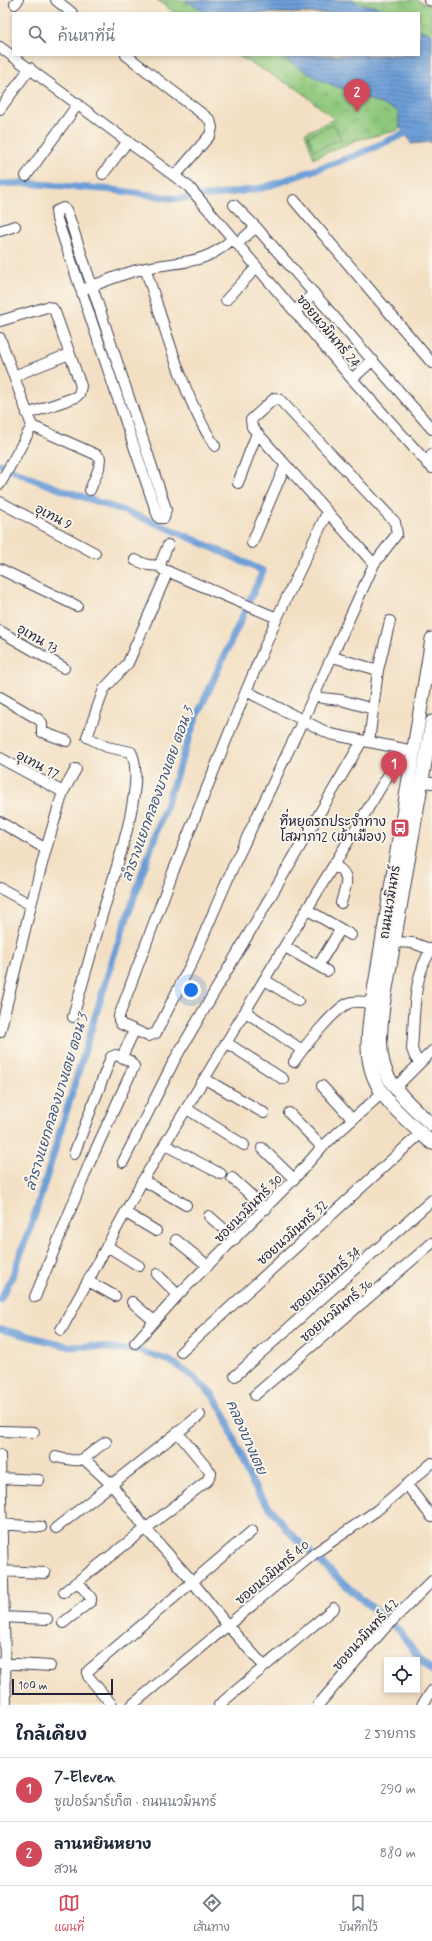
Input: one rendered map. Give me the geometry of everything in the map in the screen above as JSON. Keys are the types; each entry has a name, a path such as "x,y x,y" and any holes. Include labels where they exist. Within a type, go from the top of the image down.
{"main road":[{"name":"ถนนนวมินทร์","path":"432,639 415,751 372,1002 368,1036 371,1071 382,1094 432,1143"},
{"name":"ถนนนวมินทร์","path":"415,751 432,722"},
{"name":"ถนนนวมินทร์","path":"415,751 427,782 395,942 379,1042 380,1055 384,1067 395,1088 431,1123"}],"street":[{"path":"56,0 71,12"},
{"name":"ซอยนวมินทร์ 24","path":"0,47 12,55"},
{"name":"ซอยนวมินทร์ 24","path":"13,56 175,176 196,195 352,379 430,466"},
{"path":"127,56 210,120 212,128 210,135 175,176"},
{"path":"0,109 30,68"},
{"path":"26,176 78,104"},
{"path":"103,174 128,141"},
{"path":"294,200 432,363"},
{"path":"234,205 256,227 432,429"},
{"path":"59,209 66,210 92,286 166,509 164,518 159,518 156,511 81,290 55,214 59,209"},
{"path":"0,231 15,226"},
{"path":"81,290 145,268 204,258 235,242 256,227"},
{"path":"226,300 257,267"},
{"path":"145,268 182,374 205,430 215,446"},
{"path":"295,311 314,293"},
{"path":"0,321 47,307 52,308 55,312 81,386 79,394 27,414"},
{"path":"0,338 32,426 97,455 100,458 100,468 90,490"},
{"path":"14,376 69,354"},
{"path":"352,379 373,360"},
{"path":"327,513 277,618 246,691 173,872 119,1016 118,1020 121,1024 134,1031 148,1036 156,1033 193,960 233,867 303,720 374,564 397,534 395,522 280,400 275,398 271,400 251,420 252,428 374,564"},
{"path":"0,484 32,426"},
{"path":"238,483 257,433"},
{"path":"430,466 432,454"},
{"path":"252,542 285,466"},
{"name":"อุเทน 9","path":"0,502 95,552"},
{"path":"73,1017 124,840 135,781 135,765 131,752 107,747 87,737 104,689 128,662 164,569 168,545"},
{"path":"135,560 164,569 277,618"},
{"path":"0,569 76,606"},
{"path":"123,1162 175,1059 365,742 378,670 390,621"},
{"name":"อุเทน 13","path":"0,631 64,668"},
{"path":"336,658 378,670"},
{"path":"61,1330 143,1180 204,1079 335,866 415,751 330,734 246,691"},
{"path":"0,696 40,721 42,732 67,741"},
{"path":"322,698 341,700 372,709"},
{"name":"อุเทน 17","path":"0,758 63,792"},
{"path":"0,1032 46,849 63,792 76,769"},
{"path":"0,822 46,849"},
{"path":"335,866 343,870 347,879 341,903"},
{"path":"0,888 31,905"},
{"path":"308,910 340,930 351,935"},
{"path":"285,947 322,969 340,930"},
{"path":"395,942 413,943 432,949 424,961 418,978 412,1049 420,1063"},
{"path":"265,980 298,1001"},
{"path":"294,1062 302,1050 346,1004 353,1002 372,1002"},
{"path":"246,1012 302,1050"},
{"path":"122,1057 134,1031"},
{"path":"227,1043 283,1079"},
{"path":"395,1088 432,1051"},
{"path":"35,1297 90,1162 134,1066 130,1061 116,1055 111,1057 74,1154"},
{"path":"204,1079 264,1113"},
{"path":"322,1086 352,1119"},
{"name":"ซอยนวมินทร์ 30","path":"134,1343 178,1295 266,1209 322,1147 382,1094"},
{"path":"187,1109 244,1145"},
{"path":"289,1113 322,1147"},
{"name":"ซอยนวมินทร์ 32","path":"181,1352 421,1133"},
{"path":"165,1145 221,1174"},
{"path":"262,1148 294,1179"},
{"path":"232,1178 266,1209"},
{"path":"143,1180 186,1205"},
{"name":"ซอยนวมินทร์ 34","path":"235,1376 432,1200"},
{"path":"126,1213 156,1231"},
{"path":"209,1216 235,1239"},
{"path":"176,1240 208,1266"},
{"name":"ซอยนวมินทร์ 36","path":"255,1395 432,1243"},
{"path":"107,1246 139,1266"},
{"path":"157,1274 178,1295"},
{"path":"88,1281 115,1296"},
{"path":"132,1302 154,1321"},
{"path":"56,1528 200,1415"},
{"path":"0,1431 34,1432"},
{"path":"64,1592 207,1481 210,1477 211,1473 178,1433"},
{"path":"56,1457 75,1462 85,1460 95,1449 106,1442"},
{"path":"0,1455 2,1663 6,1705"},
{"path":"85,1460 112,1485 146,1529 264,1666"},
{"name":"ซอยนวมินทร์ 40","path":"132,1705 315,1553 376,1511 432,1464"},
{"path":"0,1478 39,1480"},
{"path":"407,1485 432,1517"},
{"path":"0,1524 41,1527"},
{"path":"112,1705 88,1676 88,1670 252,1532"},
{"path":"1,1571 45,1573"},
{"name":"ซอยนวมินทร์ 42","path":"318,1705 384,1629 432,1581"},
{"path":"63,1623 90,1601 91,1598 78,1582"},
{"path":"218,1705 334,1608"},
{"path":"2,1617 47,1620"},
{"path":"2,1663 50,1666"},
{"path":"422,1705 432,1692"}],"green space":[{"path":"157,0 417,0 432,7 432,123 400,128 396,131 357,140 314,158 305,133 334,119 299,90 238,56 420,56 420,12 174,12"},
{"path":"334,124 341,139 314,150 308,136"}],"water":[{"path":"185,0 351,0 361,4 375,6 387,12 205,12"},
{"path":"420,29 432,35 432,142 411,144 406,133 400,128 398,111 318,79 280,56 420,56"}],"waterway":[{"path":"0,184 25,183 114,190 177,199 215,195 263,188 354,156 406,133 432,127"},
{"name":"ลำรางแยกคลองบางเตย ตอน 3","path":"0,464 52,486 156,523 263,571 196,718 113,958 37,1208 13,1275 0,1300"},
{"name":"คลองบางเตย","path":"0,1329 71,1347 91,1346 143,1352 170,1361 189,1374 213,1395 226,1417 244,1468 258,1493 290,1533 342,1582 399,1630 419,1658 432,1671"}],"place":[{"name":"ลานหยินหยาง","path":"357,112"},
{"name":"7-Eleven","path":"394,784"},
{"name":"ที่หยุดรถประจำทาง โสมาภา2 (เข้าเมือง)","path":"400,828"}]}
